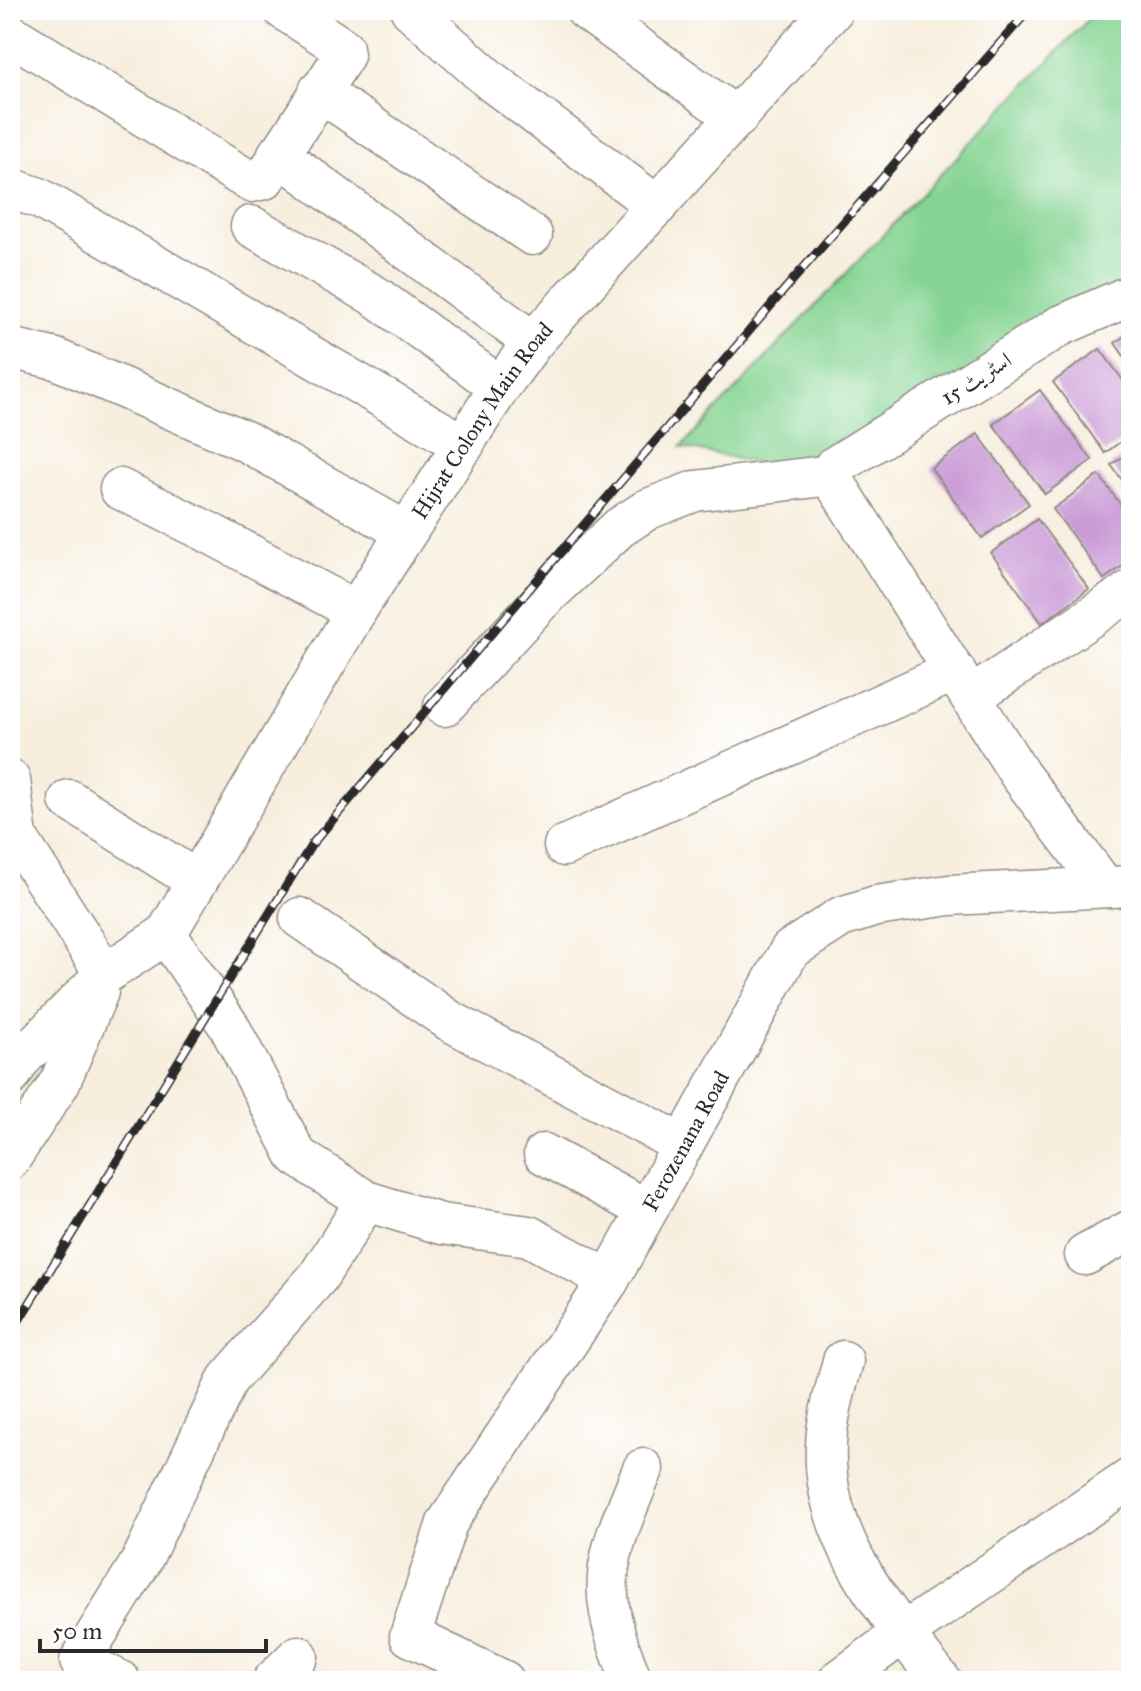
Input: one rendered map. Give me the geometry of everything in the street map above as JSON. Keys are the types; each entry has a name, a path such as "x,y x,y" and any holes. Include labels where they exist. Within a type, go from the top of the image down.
{"street":[{"path":"10,34 251,182 264,179 344,51 284,10"},
{"path":"411,10 491,81 657,206"},
{"path":"586,10 737,118"},
{"name":"Hijrat Colony Main Road","path":"166,934 356,611 500,387 533,342 737,118 822,14"},
{"path":"319,91 532,235"},
{"path":"278,154 533,342"},
{"path":"10,188 39,198 464,445"},
{"path":"251,226 375,296 500,387"},
{"name":"اسٹریٹ 15","path":"833,475 834,467 1060,326 1131,295"},
{"path":"10,348 56,359 245,441 406,532"},
{"path":"444,706 540,602 619,528 648,509 695,491 833,475 835,483 1020,775 1118,886"},
{"path":"120,489 356,611"},
{"path":"564,846 963,684 1131,590"},
{"path":"10,780 17,837 105,974"},
{"path":"69,800 197,881"},
{"name":"Ferozenana Road","path":"504,1681 410,1636 447,1523 609,1280 790,950 841,917 876,906 949,895 1118,886"},
{"path":"300,918 450,1021 683,1145"},
{"path":"10,1076 21,1059 105,974 166,934 229,1026 297,1156 366,1201 441,1224 529,1236 609,1280"},
{"path":"10,1159 60,1082 105,974"},
{"path":"544,1154 647,1210"},
{"path":"120,1681 80,1661 141,1562 228,1379 318,1277 366,1201"},
{"path":"1085,1255 1131,1230"},
{"path":"843,1361 825,1446 829,1495 838,1530 903,1633 941,1681"},
{"path":"632,1681 619,1651 607,1608 606,1572 613,1543 643,1469"},
{"path":"838,1681 903,1633 1128,1487"}],"green space":[{"path":"1097,10 1131,10 1131,280 809,474 681,447"}],"building":[{"path":"1131,331 1131,366 1115,343"},
{"path":"1100,349 1131,391 1131,434 1105,453 1053,382"},
{"path":"1040,390 1092,460 1045,494 993,424"},
{"path":"978,434 1029,504 982,538 931,468"},
{"path":"1131,451 1131,492 1111,465"},
{"path":"1099,475 1131,519 1131,560 1104,579 1053,509"},
{"path":"1037,519 1089,589 1042,623 991,553"}],"railway":[{"path":"10,1335 312,844 785,289 1029,10"}]}
